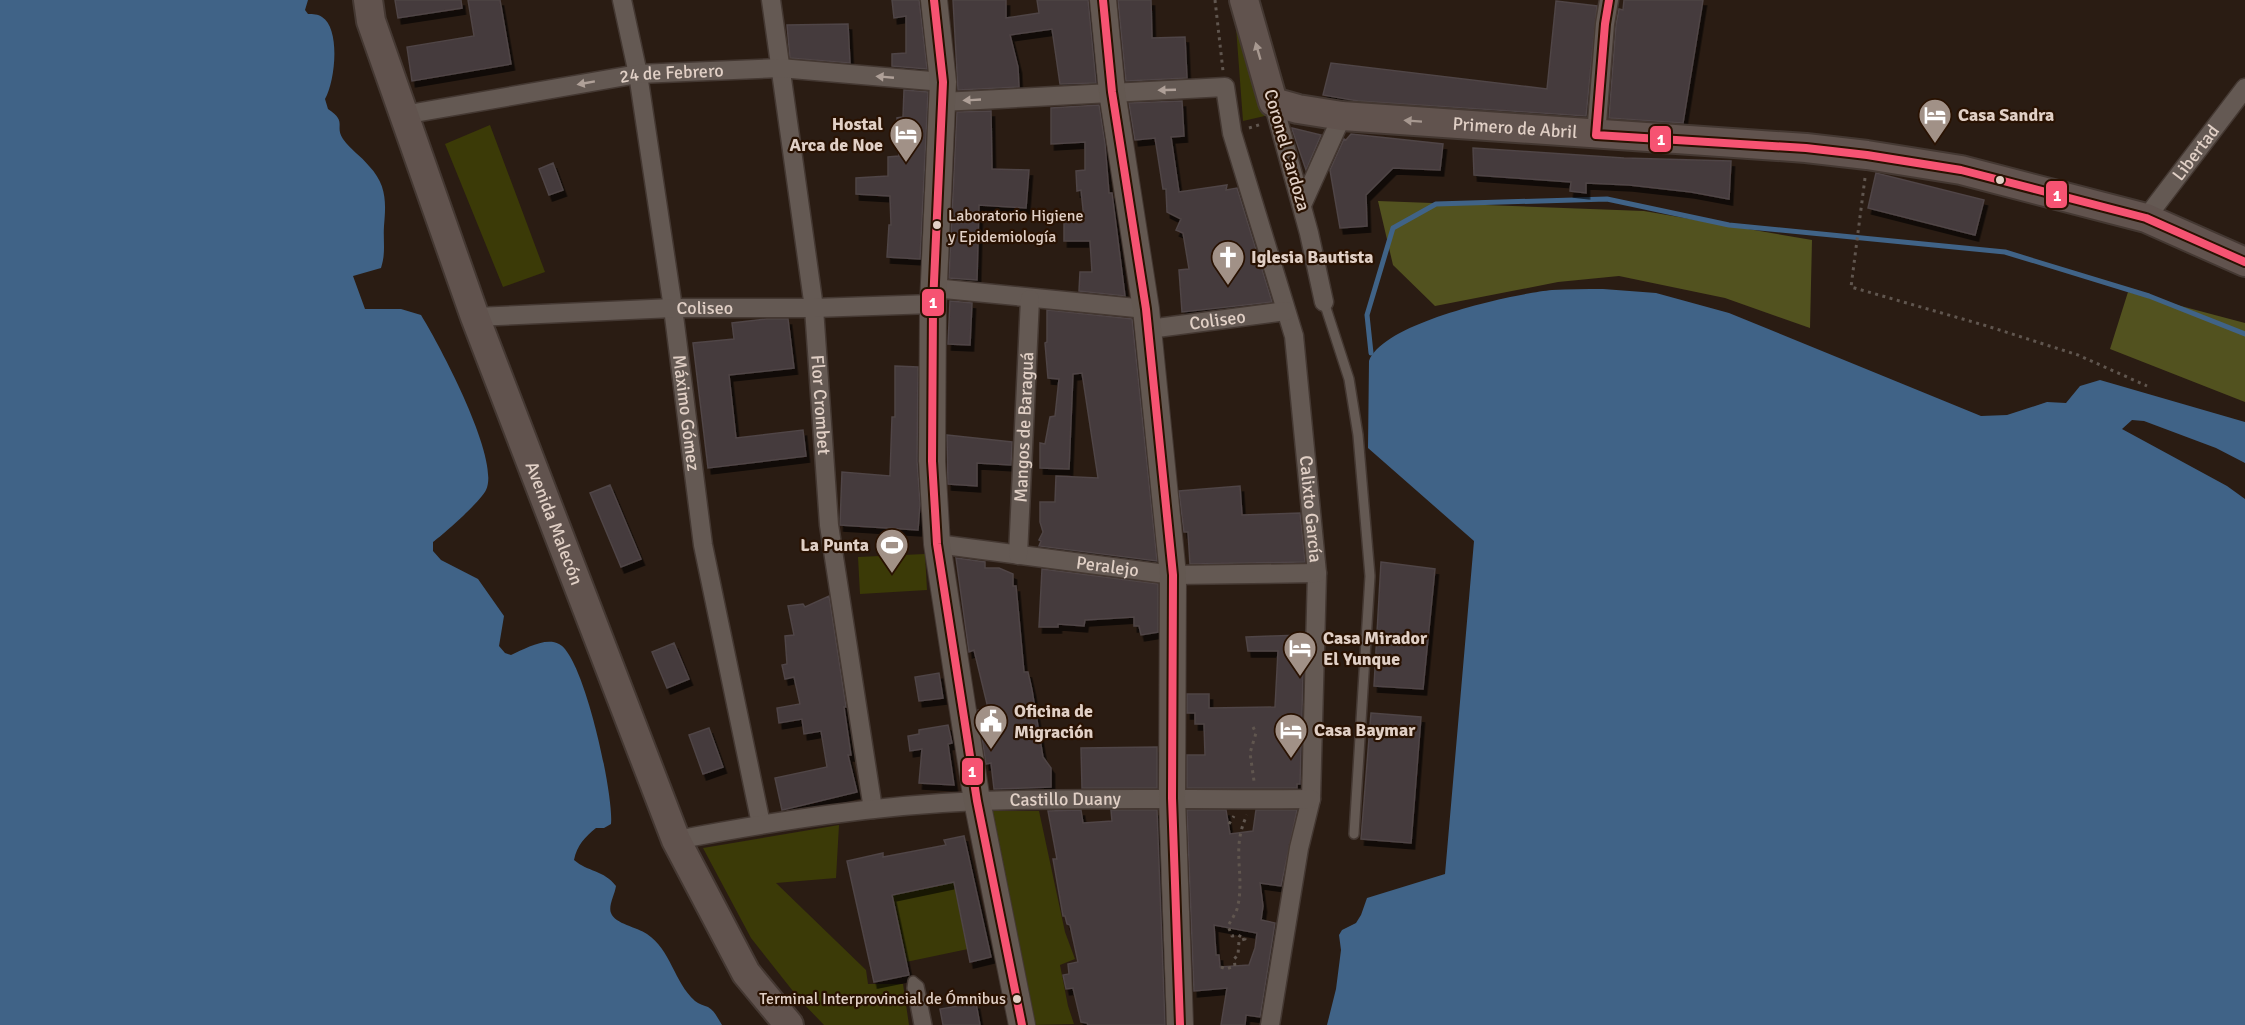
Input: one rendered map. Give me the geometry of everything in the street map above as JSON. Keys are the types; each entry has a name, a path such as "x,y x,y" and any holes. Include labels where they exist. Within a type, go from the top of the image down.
{"main road":[{"name":"Avenida Malecón","path":"368,0 371,21 475,317 676,840 746,973 789,1025"},
{"path":"934,0 942,92 934,296 932,461 937,544 977,801 1022,1025"},
{"path":"1103,0 1112,92 1148,319 1173,576 1172,798 1180,1025"},
{"name":"Coronel Cardoza","path":"1244,0 1273,102"},
{"name":"Primero de Abril","path":"1273,102 1298,109 1342,116 1806,148 1961,170 2146,218 2245,262"}],"street":[{"name":"Máximo Gómez","path":"622,0 638,74 673,308 703,545 761,824"},
{"name":"Flor Crombet","path":"771,0 814,308 829,525 873,809"},
{"path":"1596,135 1605,24 1610,0"},
{"name":"24 de Febrero","path":"403,115 638,74 780,68 942,92 1112,92 1225,87"},
{"name":"Calixto García","path":"1225,87 1232,133 1294,336 1317,573 1311,799 1299,848 1270,1025"},
{"name":"Libertad","path":"2146,218 2245,88"},
{"name":"Coronel Cardoza","path":"1273,102 1302,205 1324,302"},
{"path":"1302,205 1342,116"},
{"name":"Coliseo","path":"475,317 673,308 814,308 934,296 1030,298 1148,319 1286,310"},
{"name":"Mangos de Baraguá","path":"1018,555 1030,298"},
{"name":"Peralejo","path":"937,544 1173,576 1317,573"},
{"name":"Castillo Duany","path":"676,840 761,824 873,809 977,801 1172,798 1311,799"}],"lane":[{"path":"1324,302 1349,379 1358,435 1370,576 1353,834"},
{"path":"919,1025 912,988 914,981 919,986 927,1025"}],"path":[{"path":"1215,0 1225,87"},
{"path":"1867,155 1851,287 2078,355 2147,386"},
{"path":"1221,967 1226,969 1235,966 1233,959 1239,951 1239,941 1245,939 1238,935 1232,936 1228,926 1238,903 1239,837 1252,799 1248,795 1253,788 1254,779 1250,753 1256,734 1253,727"}],"shaded area":[{"path":"1234,0 1269,115 1243,121"},
{"path":"490,125 545,272 503,287 445,144"},
{"path":"1378,201 1644,211 1812,240 1810,328 1725,298 1619,276 1558,282 1435,306 1393,265"},
{"path":"2128,292 2245,323 2245,402 2110,349"},
{"name":"La Punta","path":"925,554 927,590 860,594 858,557"},
{"path":"990,811 1039,811 1065,932 1075,959 1060,965 1074,1024 1033,1025"},
{"path":"839,825 836,878 776,883 866,970 868,984 903,984 909,1025 824,1025 800,1000 751,938 703,848"},
{"path":"954,882 968,949 906,962 892,895"}],"water":[{"path":"0,0 308,0 305,10 308,14 320,16 328,23 332,32 334,56 329,91 325,99 328,109 338,117 343,139 375,173 384,195 383,263 381,268 353,276 365,309 401,309 421,315 466,402 485,454 488,475 486,490 470,509 433,542 433,551 441,560 478,579 504,616 499,646 505,653 511,655 535,645 553,642 559,644 569,654 578,673 596,728 611,808 611,824 604,828 596,828 588,835 579,846 574,860 606,877 616,886 610,907 613,917 647,934 655,941 688,993 697,1002 708,1007 722,1025 0,1025"},
{"path":"1603,289 1656,293 1729,313 1981,416 2007,415 2047,402 2066,403 2080,386 2100,380 2245,422 2245,463 2216,448 2144,421 2132,420 2122,429 2227,486 2245,499 2245,1025 1327,1025 1336,989 1341,950 1339,935 1342,930 1356,923 1367,898 1445,874 1474,541 1368,448 1369,361 1379,347 1398,334 1451,312 1509,297 1552,290"}],"building":[{"path":"395,0 461,0 462,8 398,18"},
{"path":"468,0 500,0 511,64 412,81 407,47 474,36"},
{"path":"892,0 919,0 927,69 892,66 892,54 906,53 906,16 894,18"},
{"path":"953,0 1006,0 1006,18 1039,13 1037,0 1088,0 1096,83 1060,84 1052,29 1010,35 1018,67 1019,87 958,90"},
{"path":"1118,0 1151,0 1152,38 1185,37 1187,78 1126,81"},
{"path":"1624,0 1703,0 1683,123 1609,118 1616,25 1619,9 1623,10"},
{"path":"1556,1 1597,6 1586,116 1358,101 1323,95 1331,63 1547,89"},
{"path":"848,24 850,63 790,58 787,25"},
{"path":"904,90 928,92 920,259 887,257 889,225 891,225 890,196 856,194 856,178 888,176 888,157 899,156 897,118 903,117"},
{"path":"1182,101 1184,136 1171,137 1179,192 1227,185 1226,190 1237,188 1272,302 1182,312 1179,270 1189,269 1183,233 1176,230 1181,219 1167,212 1166,189 1163,189 1155,138 1135,140 1129,103"},
{"path":"1099,105 1109,193 1112,193 1125,296 1079,291 1080,272 1092,272 1090,241 1064,241 1064,220 1084,219 1081,190 1077,191 1076,171 1085,170 1085,142 1051,144 1051,108"},
{"path":"991,111 992,169 1029,170 1026,208 979,205 977,280 949,278 957,112"},
{"path":"1292,129 1321,135 1306,170"},
{"path":"1351,134 1443,144 1440,170 1393,168 1366,195 1367,226 1340,228 1330,170 1344,139 1346,140"},
{"path":"1473,148 1624,158 1731,161 1729,199 1629,185 1586,183 1586,193 1570,191 1571,182 1474,175"},
{"path":"553,163 563,190 549,195 539,169"},
{"path":"1876,173 1984,200 1975,235 1868,208"},
{"path":"950,301 972,303 970,345 948,344"},
{"path":"1047,310 1132,319 1157,561 1039,546 1043,532 1040,522 1040,502 1055,502 1056,476 1098,478 1082,373 1073,374 1069,469 1040,468 1040,443 1045,444 1050,417 1055,416 1059,379 1048,378 1045,343 1047,342"},
{"path":"788,319 794,368 729,375 736,438 803,430 806,456 708,468 693,343 734,339 732,323"},
{"path":"895,366 918,367 917,461 920,504 918,530 840,525 842,472 890,476 892,417 895,417"},
{"path":"947,435 1012,442 1011,465 977,463 977,486 948,484"},
{"path":"610,485 641,559 621,567 590,493"},
{"path":"1240,486 1242,515 1300,513 1305,562 1190,564 1188,532 1184,532 1179,491"},
{"path":"956,558 985,562 985,568 999,568 1013,574 1024,672 1028,672 1043,757 1051,768 1051,787 994,789 991,763 986,764 978,710 988,708 974,650 969,652"},
{"path":"1381,562 1435,569 1423,689 1374,686"},
{"path":"1042,569 1158,584 1158,632 1141,635 1139,626 1134,626 1134,617 1085,620 1084,626 1058,624 1058,627 1039,627"},
{"path":"829,596 846,707 844,707 851,755 848,755 857,792 782,810 775,778 827,767 821,731 804,734 802,719 779,723 777,708 800,704 794,677 785,679 782,665 787,664 785,636 794,635 788,606 803,604 805,607"},
{"path":"1304,635 1300,784 1297,784 1297,788 1187,788 1187,755 1205,755 1204,724 1195,724 1195,713 1187,713 1187,694 1209,694 1209,708 1275,707 1278,651 1248,651 1246,637"},
{"path":"674,643 689,679 667,688 652,652"},
{"path":"939,673 943,698 919,701 915,677"},
{"path":"1371,713 1421,717 1411,843 1361,839"},
{"path":"948,725 952,743 948,744 954,785 919,783 922,749 910,751 908,736 919,734 919,730"},
{"path":"709,728 723,767 703,774 689,735"},
{"path":"1157,747 1157,788 1082,788 1081,748"},
{"path":"1081,810 1083,823 1112,821 1111,810 1157,810 1165,1025 1088,1025 1081,1022 1073,988 1066,989 1063,975 1069,974 1068,964 1078,962 1070,925 1063,916 1053,859 1057,859 1048,811"},
{"path":"1187,810 1226,810 1230,834 1253,831 1256,810 1297,810 1281,886 1260,883 1263,906 1261,920 1275,923 1260,1017 1246,1015 1245,1025 1221,1025 1227,988 1194,991","holes":["1214,925 1257,933 1249,965 1220,967 1219,955 1216,955"]},
{"path":"964,836 991,957 970,962 954,882 892,895 909,975 874,982 847,861 883,853 883,857 946,845 944,840"},
{"path":"976,1003 980,1025 943,1025 940,1009"}],"waterway":[{"path":"1371,353 1367,315 1393,228 1436,204 1607,199 1729,225 2005,252 2149,296 2245,334"}],"transit line":[{"name":"1","path":"934,0 943,82 933,304 932,461 937,544 977,801 1022,1025"},
{"name":"1","path":"1103,0 1112,92 1146,309 1173,575 1172,798 1180,1025"},
{"name":"1","path":"1609,0 1596,135 1806,148 1961,170 2146,218 2245,262"}],"place":[{"name":"Casa Sandra","path":"1935,144"},
{"name":"Hostal Arca de Noe","path":"906,163"},
{"name":"Laboratorio Higiene y Epidemiología","path":"937,225"},
{"name":"Iglesia Bautista","path":"1228,286"},
{"name":"La Punta","path":"892,574"},
{"name":"Casa Mirador El Yunque","path":"1300,677"},
{"name":"Oficina de Migración","path":"991,750"},
{"name":"Casa Baymar","path":"1291,759"},
{"name":"Terminal Interprovincial de Ómnibus","path":"1017,999"}]}
